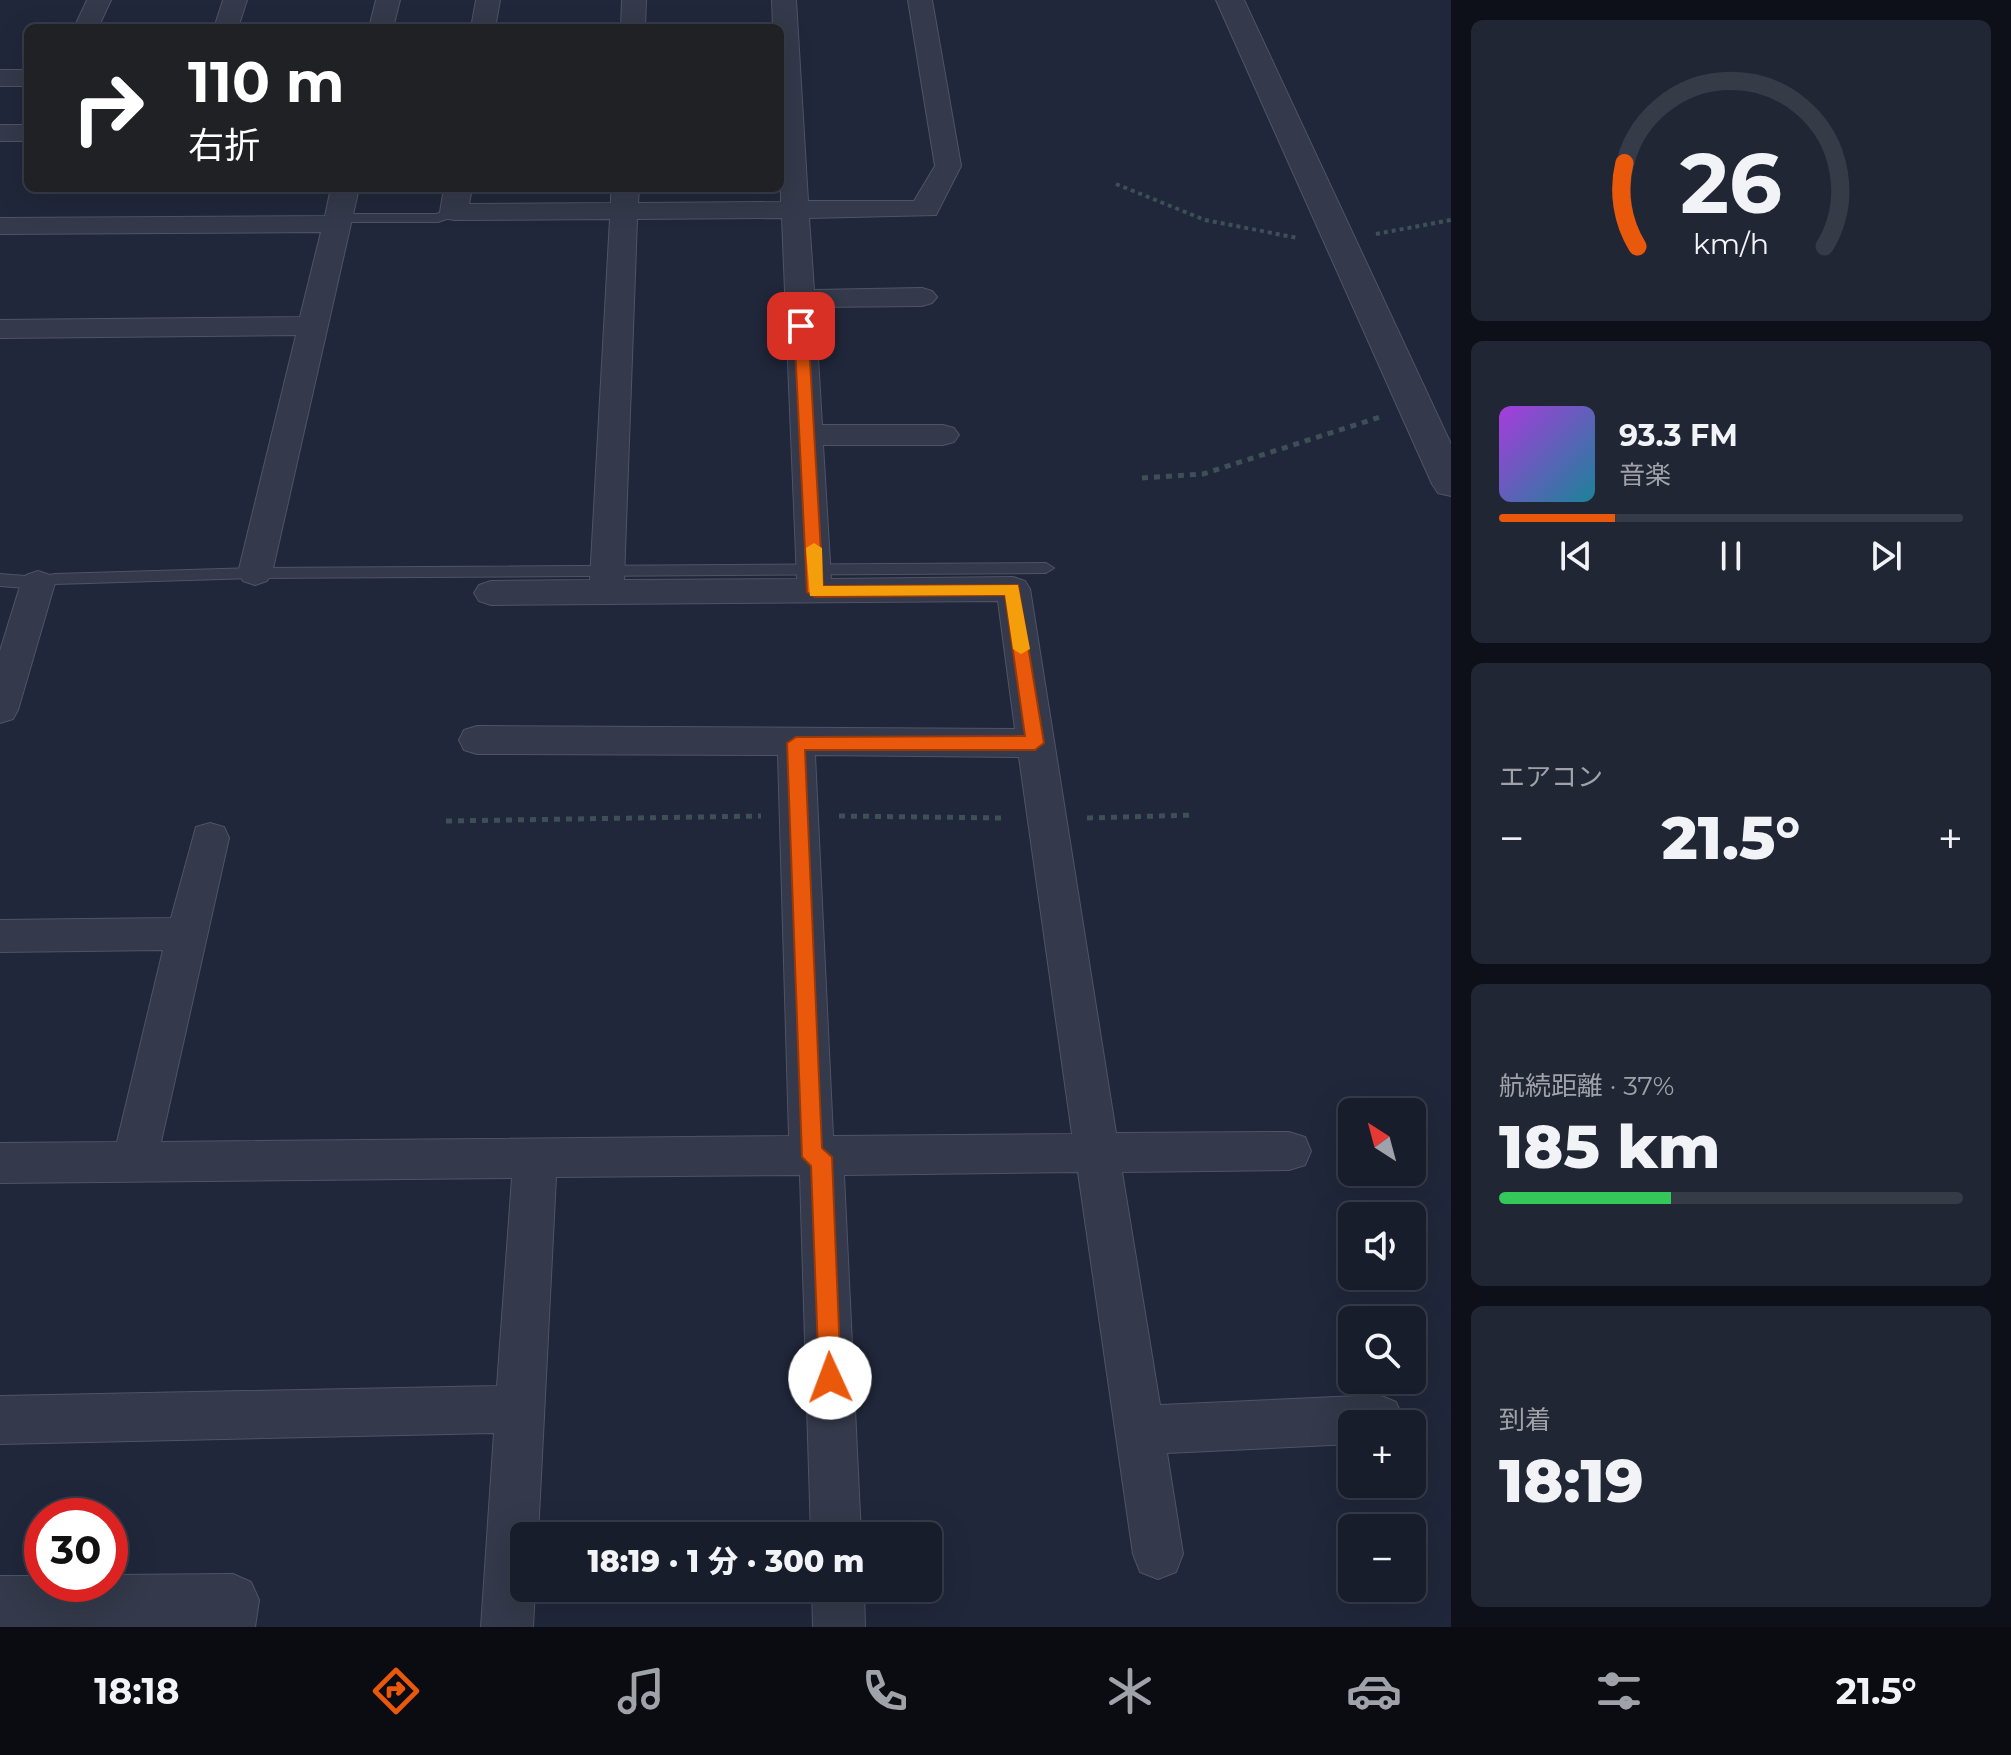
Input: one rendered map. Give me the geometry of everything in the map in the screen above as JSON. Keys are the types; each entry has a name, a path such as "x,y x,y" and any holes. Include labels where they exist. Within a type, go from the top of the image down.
{"street":[{"path":"88,24 99,0"},
{"path":"227,24 235,0"},
{"path":"382,24 388,0"},
{"path":"484,24 488,0"},
{"path":"633,24 634,0"},
{"path":"784,0 815,581"},
{"path":"456,200 624,200 794,210 926,209 928,199 948,166 920,0"},
{"path":"1230,0 1341,237 1451,484"},
{"path":"0,78 24,78"},
{"path":"0,133 24,133"},
{"path":"255,573 344,192"},
{"path":"607,581 624,200"},
{"path":"0,226 337,221"},
{"path":"800,299 922,297"},
{"path":"0,329 315,326"},
{"path":"807,435 943,435"},
{"path":"491,593 607,581 815,581 1013,589 1158,1554"},
{"path":"0,710 38,583"},
{"path":"477,740 1035,743"},
{"path":"796,743 835,1522"},
{"path":"134,1162 210,838"},
{"path":"0,936 186,934"},
{"path":"0,1163 1289,1151"},
{"path":"507,1627 535,1159"},
{"path":"0,1420 519,1409"},
{"path":"1137,1430 1338,1421"},
{"path":"0,1602 233,1600 229,1627"},
{"path":"838,1602 839,1627"}],"lane":[{"path":"337,221 438,218 456,200"},
{"path":"815,581 1046,568"},
{"path":"0,580 38,583 55,579 255,573 607,581"}],"path":[{"path":"1116,184 1142,197 1256,235 1341,237 1451,220"},
{"path":"1142,478 1203,474 1416,406"}],"slow traffic":[{"path":"814,548 815,592 1013,589 1021,649"}],"route":[{"path":"801,326 815,592 1013,589 1035,743 796,743 812,1157 821,1157 830,1378"}]}
